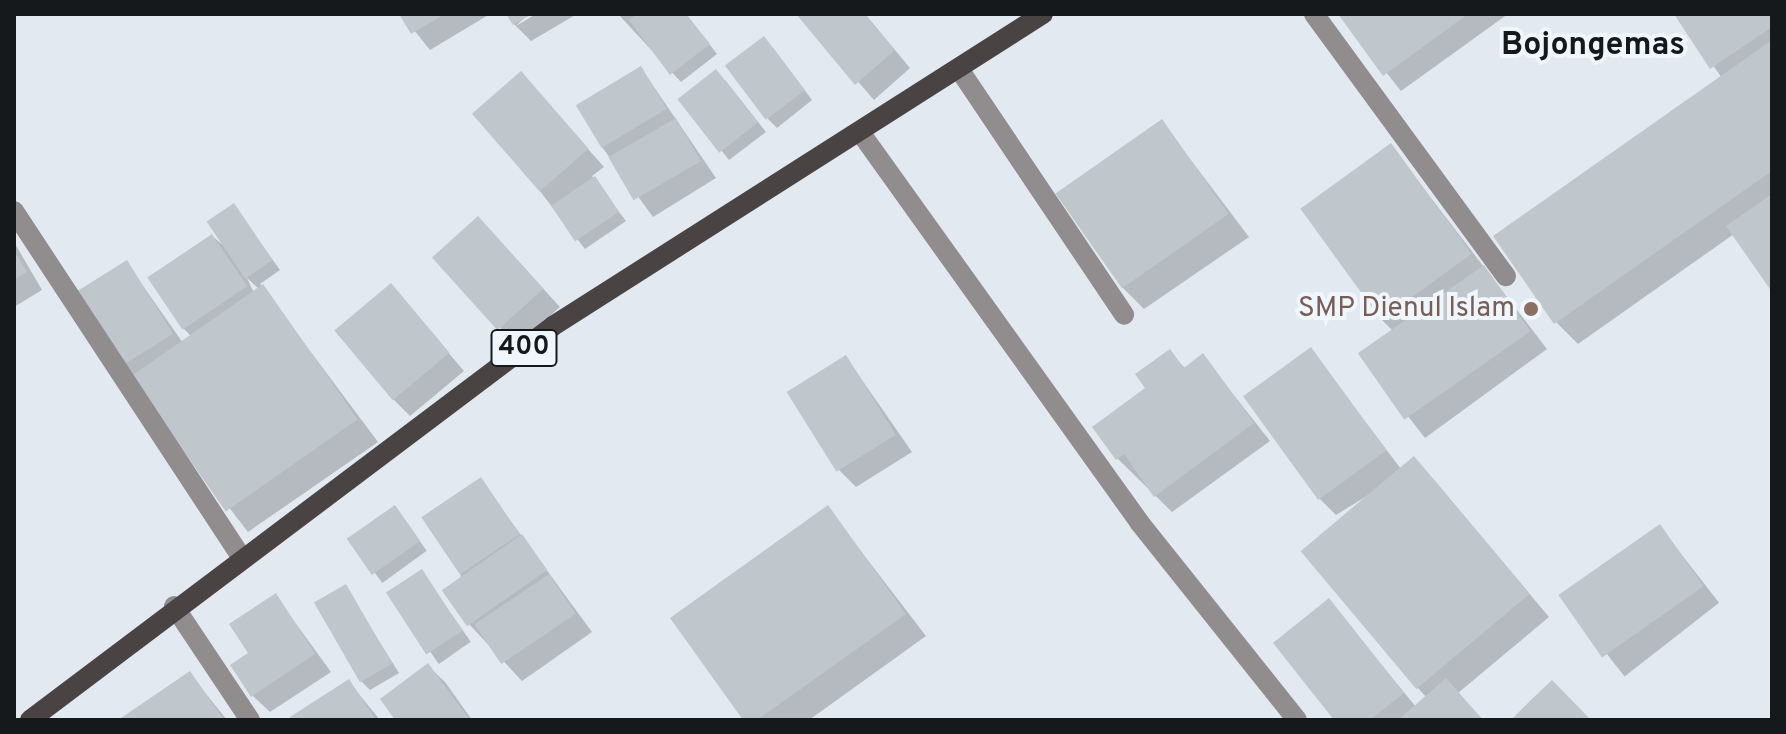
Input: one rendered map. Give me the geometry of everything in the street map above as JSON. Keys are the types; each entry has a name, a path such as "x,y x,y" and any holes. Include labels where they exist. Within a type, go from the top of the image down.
{"main road":[{"name":"400","path":"30,720 174,606 553,326 1043,14"}],"street":[{"path":"1314,14 1506,276"},
{"path":"959,69 1124,315"},
{"path":"860,132 1139,522 1297,720"},
{"path":"14,211 241,557"},
{"path":"174,606 250,720"}],"building":[{"path":"399,14 445,14 411,34"},
{"path":"506,14 532,14 513,25"},
{"path":"637,14 686,14 710,44 670,75 629,20"},
{"path":"796,14 864,14 895,50 855,85"},
{"path":"1338,14 1468,14 1383,76"},
{"path":"1674,14 1772,14 1772,27 1710,69"},
{"path":"764,36 805,90 766,120 725,65"},
{"path":"1772,40 1772,171 1554,324 1493,236"},
{"path":"641,66 667,109 602,148 576,105"},
{"path":"716,69 758,123 719,153 677,99"},
{"path":"521,71 589,149 540,191 472,114"},
{"path":"676,118 701,161 633,200 608,157"},
{"path":"1162,119 1229,214 1122,289 1056,194"},
{"path":"1391,143 1472,254 1381,320 1300,209"},
{"path":"595,176 619,212 575,241 551,206"},
{"path":"1772,194 1772,292 1726,226"},
{"path":"234,203 273,260 245,279 207,221"},
{"path":"478,216 544,289 497,330 432,257"},
{"path":"212,234 247,286 183,330 147,278"},
{"path":"14,251 27,272 14,280"},
{"path":"127,260 173,334 119,368 73,294"},
{"path":"1484,265 1530,331 1404,420 1358,353"},
{"path":"391,283 449,353 393,400 334,331"},
{"path":"263,284 358,419 226,512 131,376"},
{"path":"1311,347 1386,451 1318,500 1243,396"},
{"path":"1170,349 1184,368 1203,353 1254,423 1154,497 1124,454 1116,460 1092,427 1145,388 1135,374"},
{"path":"846,355 896,435 836,472 787,392"},
{"path":"1414,456 1530,594 1416,689 1301,551"},
{"path":"481,477 520,534 460,574 421,517"},
{"path":"395,505 420,541 372,575 347,539"},
{"path":"828,505 906,614 757,720 743,720 670,618"},
{"path":"1660,524 1704,586 1602,657 1558,595"},
{"path":"522,534 547,570 467,626 442,590"},
{"path":"422,569 462,631 426,654 386,592"},
{"path":"549,574 576,614 501,664 474,624"},
{"path":"346,584 392,664 360,682 314,602"},
{"path":"276,593 315,654 251,697 230,665 248,653 229,624"},
{"path":"1329,598 1404,693 1370,720 1334,720 1273,643"},
{"path":"428,663 470,720 395,720 380,699"},
{"path":"190,671 224,720 118,720"},
{"path":"1446,678 1483,720 1398,720"},
{"path":"349,679 376,720 291,720 290,717"},
{"path":"1552,680 1591,720 1511,720 1531,700"}],"place":[{"name":"SMP Dienul Islam","path":"1531,309"}],"district":[{"name":"Bojongemas","path":"1593,46"}]}
